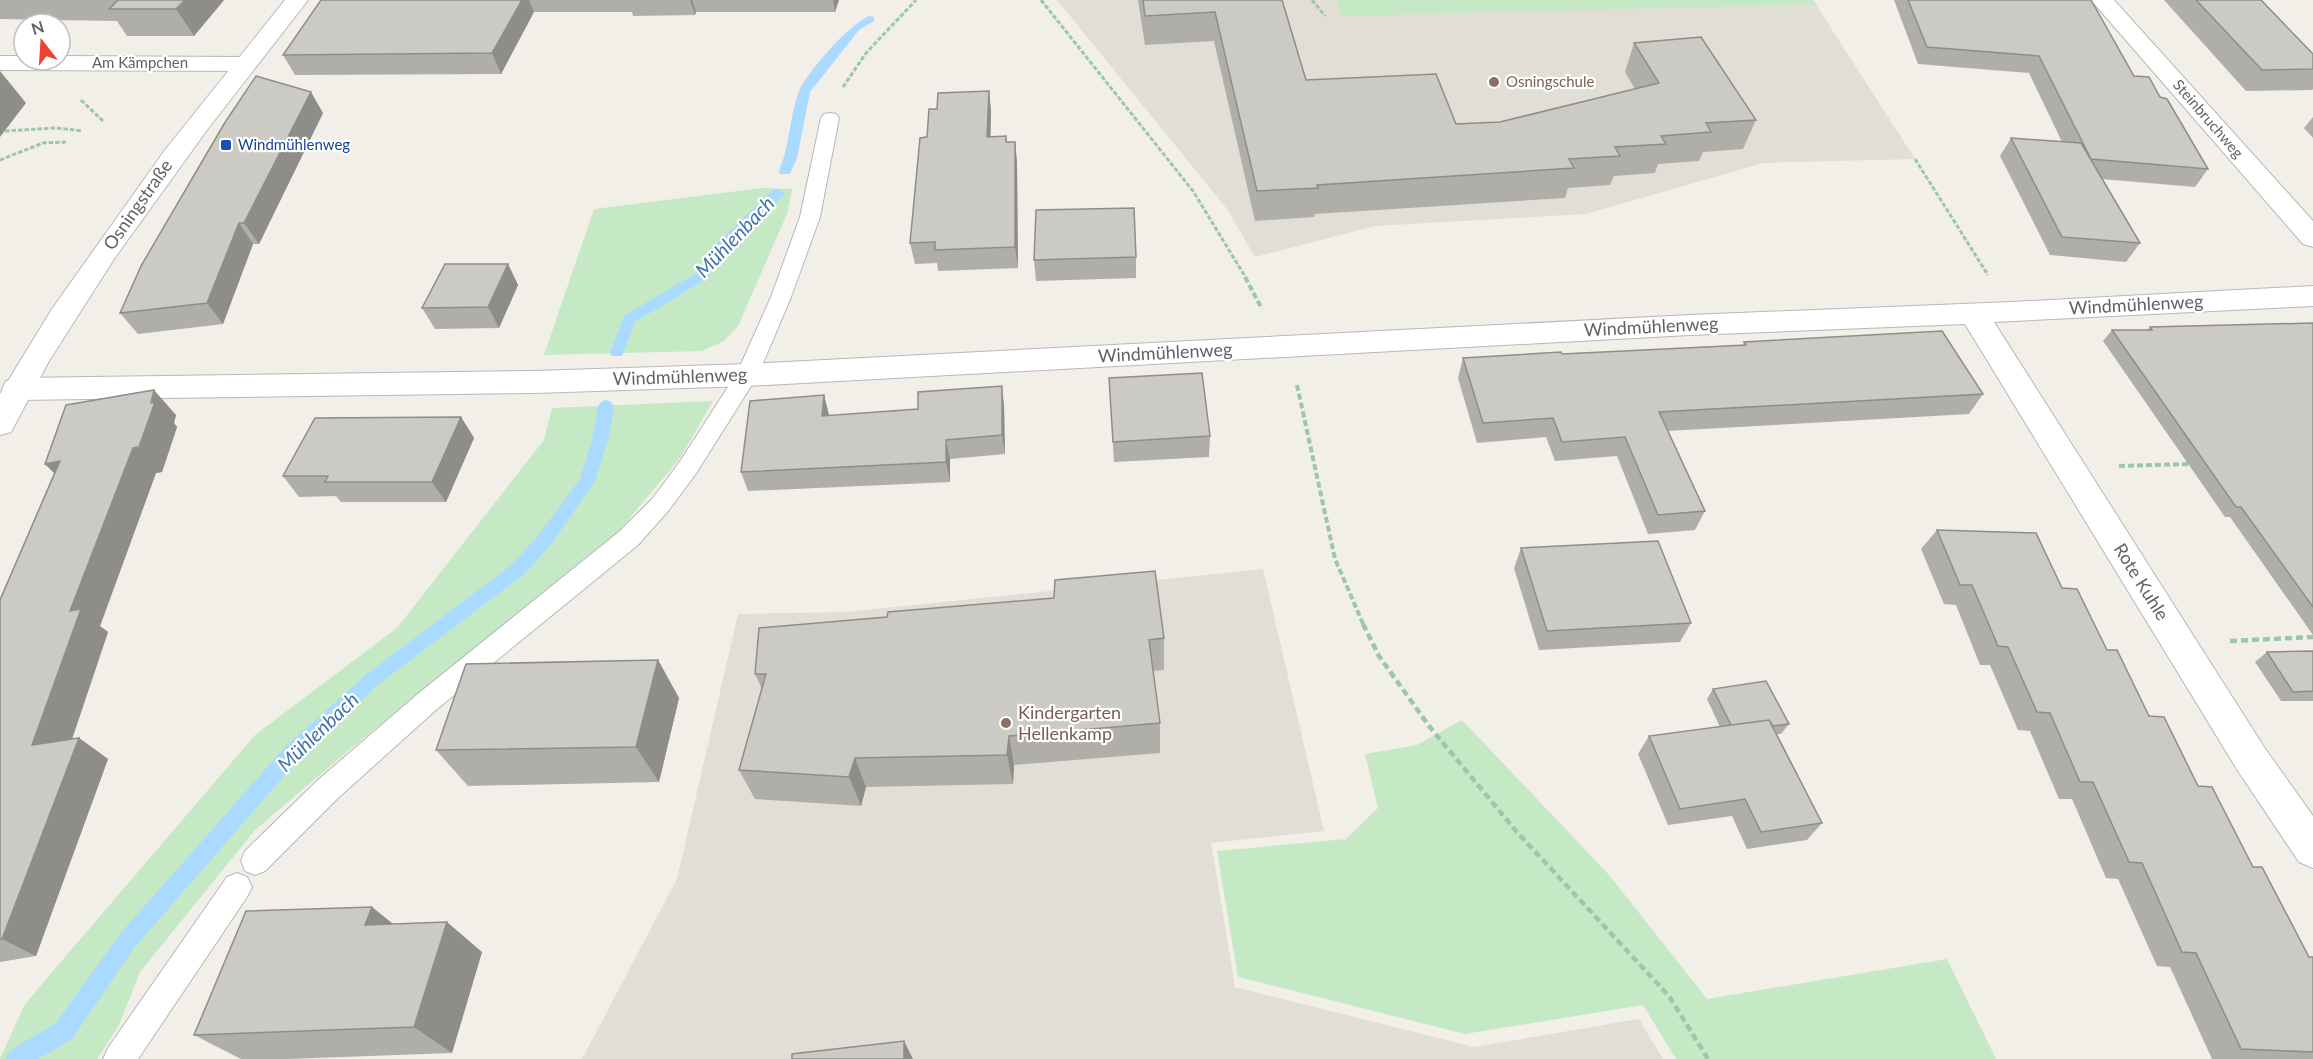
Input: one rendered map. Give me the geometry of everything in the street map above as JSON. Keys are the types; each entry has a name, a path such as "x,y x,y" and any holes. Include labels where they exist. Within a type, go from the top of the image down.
{"street":[{"name":"Osningstraße","path":"0,424 17,389 54,326 159,173 297,0"},
{"name":"Steinbruchweg","path":"2102,0 2313,238"},
{"name":"Am Kämpchen","path":"0,63 244,64"},
{"name":"Windmühlenweg","path":"17,389 535,382 747,375 1690,325 2011,312 2313,296"},
{"name":"Rote Kuhle","path":"1973,313 2251,759 2313,849"}],"lane":[{"path":"255,861 328,789 428,701 629,538 661,504 682,476 747,375 781,297 810,217 830,118"},
{"path":"119,1059 237,887"}],"path":[{"path":"830,118 838,94 866,52 916,0"},
{"path":"1041,0 1193,191 1233,252 1271,327 1289,346 1335,559 1353,605 1379,656 1429,726 1516,831 1669,996 1708,1059"},
{"path":"1312,0 1325,16"},
{"path":"5,131 56,128 82,131"},
{"path":"0,160 43,143 66,142"},
{"path":"1915,159 2011,312"},
{"path":"2070,468 2197,464"},
{"path":"2179,643 2313,637"}],"shaded area":[{"name":"Osningschule","path":"1057,0 1813,0 1915,159 1763,163 1586,214 1375,226 1255,257 1227,209"},
{"name":"Kindergarten Hellenkamp","path":"1263,569 1324,831 1211,843 1235,987 1474,1047 1639,1019 1663,1059 582,1059 677,879 738,614 846,612"}],"green space":[{"path":"1337,0 1813,0 1816,4 1342,16"},
{"path":"762,188 792,189 787,214 738,326 724,341 702,351 544,355 594,209"},
{"path":"713,401 680,458 612,539 355,745 255,830 140,972 119,1025 97,1059 0,1059 25,1004 255,735 397,628 544,440 552,408"},
{"path":"1462,720 1610,876 1707,999 1947,959 1996,1059 1676,1059 1643,1005 1465,1034 1238,977 1217,851 1346,839 1378,808 1365,754 1417,745"}],"building":[{"path":"118,0 185,0 176,9 109,9"},
{"path":"321,0 522,0 492,53 283,55"},
{"path":"1143,0 1282,0 1306,80 1436,74 1456,124 1500,122 1659,83 1634,43 1701,37 1756,120 1706,123 1711,132 1661,136 1666,144 1615,147 1620,156 1569,159 1574,168 1257,191 1215,12 1145,16"},
{"path":"1908,0 2091,0 2134,76 2149,77 2160,97 2167,99 2208,169 2091,159 2039,56 1927,47"},
{"path":"2196,0 2261,0 2313,54 2313,69 2262,70"},
{"path":"256,76 311,92 244,223 239,223 207,303 120,313 141,266 224,124"},
{"path":"989,91 987,137 1006,136 1006,142 1015,142 1015,247 935,250 935,242 910,243 920,138 927,137 929,109 937,109 938,93"},
{"path":"2011,138 2081,143 2140,243 2062,237"},
{"path":"1134,208 1136,257 1034,260 1036,210"},
{"path":"445,264 508,264 488,307 422,308"},
{"path":"2313,323 2313,607 2241,507 2236,507 2112,330"},
{"path":"1942,331 1983,394 1659,412 1705,511 1658,515 1625,437 1562,442 1553,418 1483,423 1463,358 1746,345 1744,342"},
{"path":"1202,373 1210,436 1113,442 1109,378"},
{"path":"1002,386 1002,435 946,440 946,462 741,472 750,401 824,395 822,416 918,409 918,392"},
{"path":"154,390 151,403 155,402 139,447 133,448 70,611 81,609 32,745 79,738 2,939 0,939 0,600 60,461 45,464 66,405"},
{"path":"461,417 432,482 325,482 328,476 283,476 315,418"},
{"path":"1937,530 2036,533 2062,588 2077,589 2107,650 2117,650 2149,716 2164,717 2198,786 2212,787 2253,867 2262,867 2309,957 2313,957 2313,1052 2241,1049 2196,953 2182,952 2142,863 2129,862 2093,782 2080,782 2050,713 2037,712 2008,647 1998,646 1972,585 1960,585"},
{"path":"1658,541 1691,623 1547,631 1521,548"},
{"path":"1155,571 1164,638 1149,640 1160,723 1009,736 1007,755 855,758 849,777 739,770 766,674 755,674 759,628 887,617 888,612 1054,598 1055,580"},
{"path":"2313,651 2313,691 2293,692 2267,652"},
{"path":"658,660 636,747 436,750 466,664"},
{"path":"1766,681 1789,724 1773,726 1769,720 1731,725 1713,689"},
{"path":"1769,720 1822,823 1761,832 1745,799 1680,809 1649,736"},
{"path":"372,907 365,925 447,922 414,1027 194,1035 246,911"},
{"path":"904,1041 904,1059 792,1059 792,1054"}],"waterway":[{"name":"Mühlenbach","path":"785,171 791,158 804,92 812,79 855,28 870,19"},
{"name":"Mühlenbach","path":"617,352 629,319 698,278 709,268 714,254 778,193"},
{"name":"Mühlenbach","path":"17,1059 64,1031 127,941 292,753 374,678 516,571 544,541 587,481 601,436 606,406"}],"place":[{"name":"Osningschule","path":"1494,82"},
{"name":"Windmühlenweg","path":"226,145"},
{"name":"Kindergarten Hellenkamp","path":"1006,723"}]}
